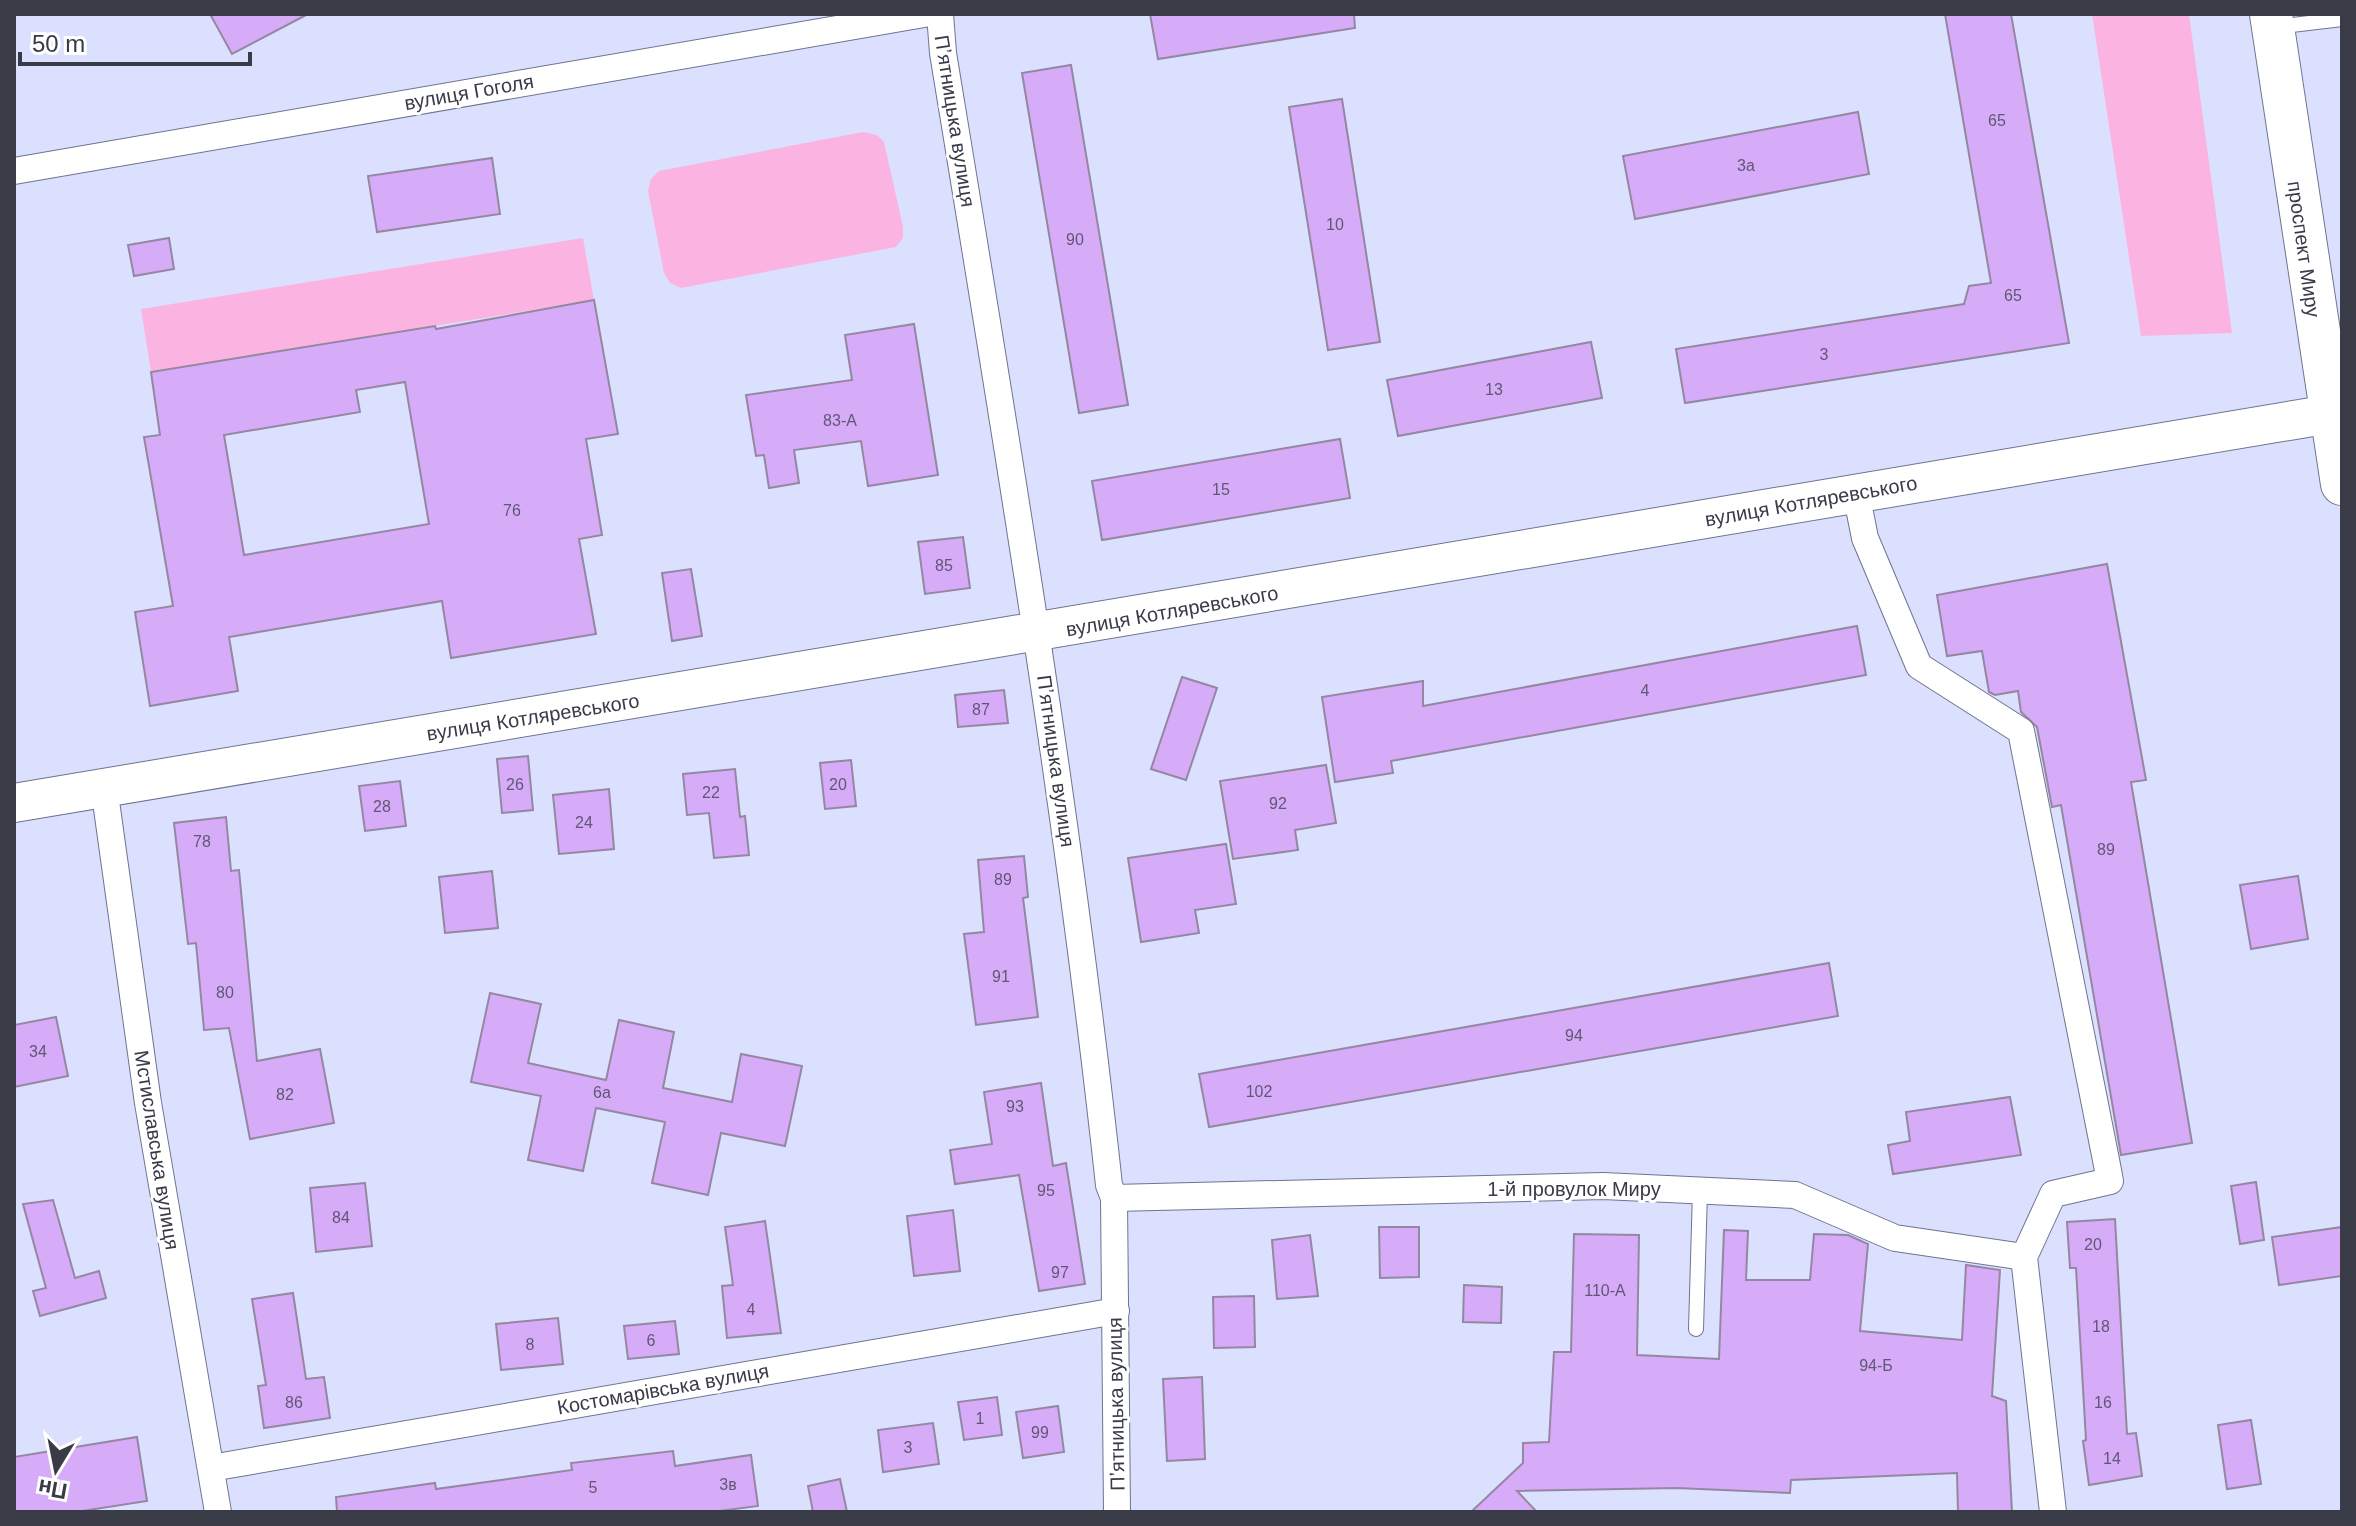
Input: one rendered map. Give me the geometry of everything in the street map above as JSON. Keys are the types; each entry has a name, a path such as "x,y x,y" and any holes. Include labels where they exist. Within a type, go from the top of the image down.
{"main road":[{"name":"проспект Миру","path":"2272,21 2342,484"}],"street":[{"name":"вулиця Гоголя","path":"14,171 924,14"},
{"name":"Пʼятницька вулиця","path":"940,14 943,53 1039,633 1086,971 1109,1185 1114,1198 1117,1512"},
{"name":"вулиця Котляревського","path":"14,803 2330,414"},
{"path":"1856,493 1865,538 1919,666 2021,731 2110,1181 2053,1194 2024,1257 2053,1512"},
{"name":"Мстиславська вулиця","path":"104,787 151,1118 218,1512"},
{"name":"1-й провулок Миру","path":"1114,1198 1603,1186 1795,1195 1895,1238 2024,1257"},
{"name":"Костомарівська вулиця","path":"211,1468 1116,1311"}],"lane":[{"path":"2272,21 2342,19"},
{"path":"1696,1329 1700,1191"}],"shaded area":[{"path":"2092,14 2189,14 2232,333 2141,336"},
{"path":"863,132 877,135 884,142 903,227 903,238 896,247 681,288 670,283 664,273 648,191 651,179 659,171"},
{"path":"583,238 594,300 151,372 141,309"}],"building":[{"path":"210,14 308,14 232,54"},
{"path":"1150,14 1354,14 1355,28 1158,59"},
{"path":"1945,14 2011,14 2069,343 1685,403 1676,349 1964,304 1969,286 1991,283"},
{"path":"1071,65 1128,405 1079,413 1022,73"},
{"path":"1342,99 1380,342 1328,350 1289,107"},
{"path":"1858,112 1869,174 1635,219 1623,156"},
{"path":"492,158 500,214 377,232 368,176"},
{"path":"169,238 174,269 134,276 128,245"},
{"path":"594,300 618,434 586,439 602,535 579,539 596,634 451,658 442,601 229,637 238,691 150,706 135,612 173,606 144,437 160,435 151,372 435,326 436,329","holes":["405,382 429,524 244,555 224,435 360,412 356,390"]},
{"path":"914,324 938,475 868,486 861,441 794,450 799,483 769,488 764,455 756,456 746,395 852,380 845,335"},
{"path":"1591,342 1602,398 1398,436 1387,380"},
{"path":"1340,439 1350,498 1102,540 1092,481"},
{"path":"963,537 970,588 925,594 918,542"},
{"path":"2107,564 2146,780 2131,782 2192,1143 2121,1155 2061,805 2052,807 2037,727 2021,712 2018,691 1995,695 1989,692 1982,651 1947,656 1937,595"},
{"path":"691,569 702,636 672,641 662,573"},
{"path":"1857,626 1866,675 1391,761 1393,773 1335,782 1322,697 1423,681 1423,706"},
{"path":"1182,677 1217,688 1186,780 1151,769"},
{"path":"1004,690 1008,723 958,727 955,695"},
{"path":"528,756 533,810 502,813 497,759"},
{"path":"851,760 856,806 825,809 820,763"},
{"path":"1326,765 1336,823 1295,830 1298,850 1233,859 1220,781"},
{"path":"735,769 740,817 745,816 749,855 714,858 709,813 687,815 683,774"},
{"path":"400,781 406,826 365,831 359,786"},
{"path":"609,789 614,849 559,854 553,795"},
{"path":"226,817 231,871 239,870 257,1061 320,1049 334,1123 250,1139 229,1028 204,1030 196,943 188,944 174,823"},
{"path":"1226,844 1236,904 1195,910 1199,933 1141,942 1128,858"},
{"path":"1024,856 1028,897 1023,898 1038,1017 976,1025 964,934 984,932 978,860"},
{"path":"492,871 498,928 445,933 439,877"},
{"path":"2298,876 2308,939 2251,949 2240,885"},
{"path":"1829,963 1838,1016 1209,1127 1199,1074"},
{"path":"490,993 541,1004 528,1063 606,1080 619,1020 674,1032 663,1088 732,1102 741,1054 802,1066 785,1146 721,1133 708,1195 652,1183 665,1122 596,1108 583,1171 528,1160 541,1096 471,1082"},
{"path":"56,1017 68,1076 14,1087 14,1025"},
{"path":"1041,1083 1053,1166 1066,1163 1085,1284 1039,1291 1019,1175 955,1184 950,1150 992,1144 984,1092"},
{"path":"2010,1097 2021,1155 1893,1174 1888,1145 1910,1141 1906,1112"},
{"path":"2256,1182 2264,1240 2240,1244 2231,1186"},
{"path":"365,1183 372,1246 316,1252 310,1188"},
{"path":"53,1200 75,1278 99,1271 106,1298 40,1316 33,1291 46,1288 23,1204"},
{"path":"953,1210 960,1271 914,1276 907,1216"},
{"path":"2115,1219 2127,1434 2136,1433 2142,1476 2089,1485 2083,1441 2086,1440 2076,1268 2070,1268 2067,1222"},
{"path":"765,1221 781,1333 727,1338 722,1286 733,1285 725,1227"},
{"path":"1379,1227 1419,1227 1419,1277 1380,1278"},
{"path":"2342,1227 2342,1276 2279,1285 2272,1237"},
{"path":"1724,1230 1748,1231 1746,1280 1810,1280 1814,1234 1848,1235 1868,1244 1860,1331 1962,1340 1966,1265 2000,1270 1992,1396 2006,1401 2012,1512 1958,1512 1957,1473 1791,1480 1790,1493 1677,1488 1517,1491 1537,1512 1471,1512 1523,1463 1523,1443 1549,1442 1554,1352 1571,1352 1574,1234 1639,1235 1637,1355 1719,1359"},
{"path":"1310,1235 1318,1296 1277,1299 1272,1240"},
{"path":"1464,1285 1502,1287 1501,1323 1463,1322"},
{"path":"293,1293 306,1379 324,1377 330,1418 264,1428 258,1386 266,1385 252,1299"},
{"path":"1254,1296 1255,1347 1214,1348 1213,1297"},
{"path":"558,1318 563,1364 501,1370 496,1324"},
{"path":"675,1321 679,1354 628,1359 624,1326"},
{"path":"1202,1377 1205,1459 1167,1461 1163,1379"},
{"path":"997,1397 1002,1435 964,1440 958,1402"},
{"path":"1058,1406 1064,1452 1023,1458 1016,1412"},
{"path":"2251,1420 2261,1484 2227,1489 2218,1425"},
{"path":"933,1423 939,1464 883,1472 878,1430"},
{"path":"137,1437 147,1501 76,1512 14,1512 14,1457"},
{"path":"673,1451 675,1466 751,1455 758,1506 712,1512 337,1512 336,1497 435,1483 436,1489 572,1470 571,1463"},
{"path":"840,1479 847,1512 813,1512 808,1486"}]}
